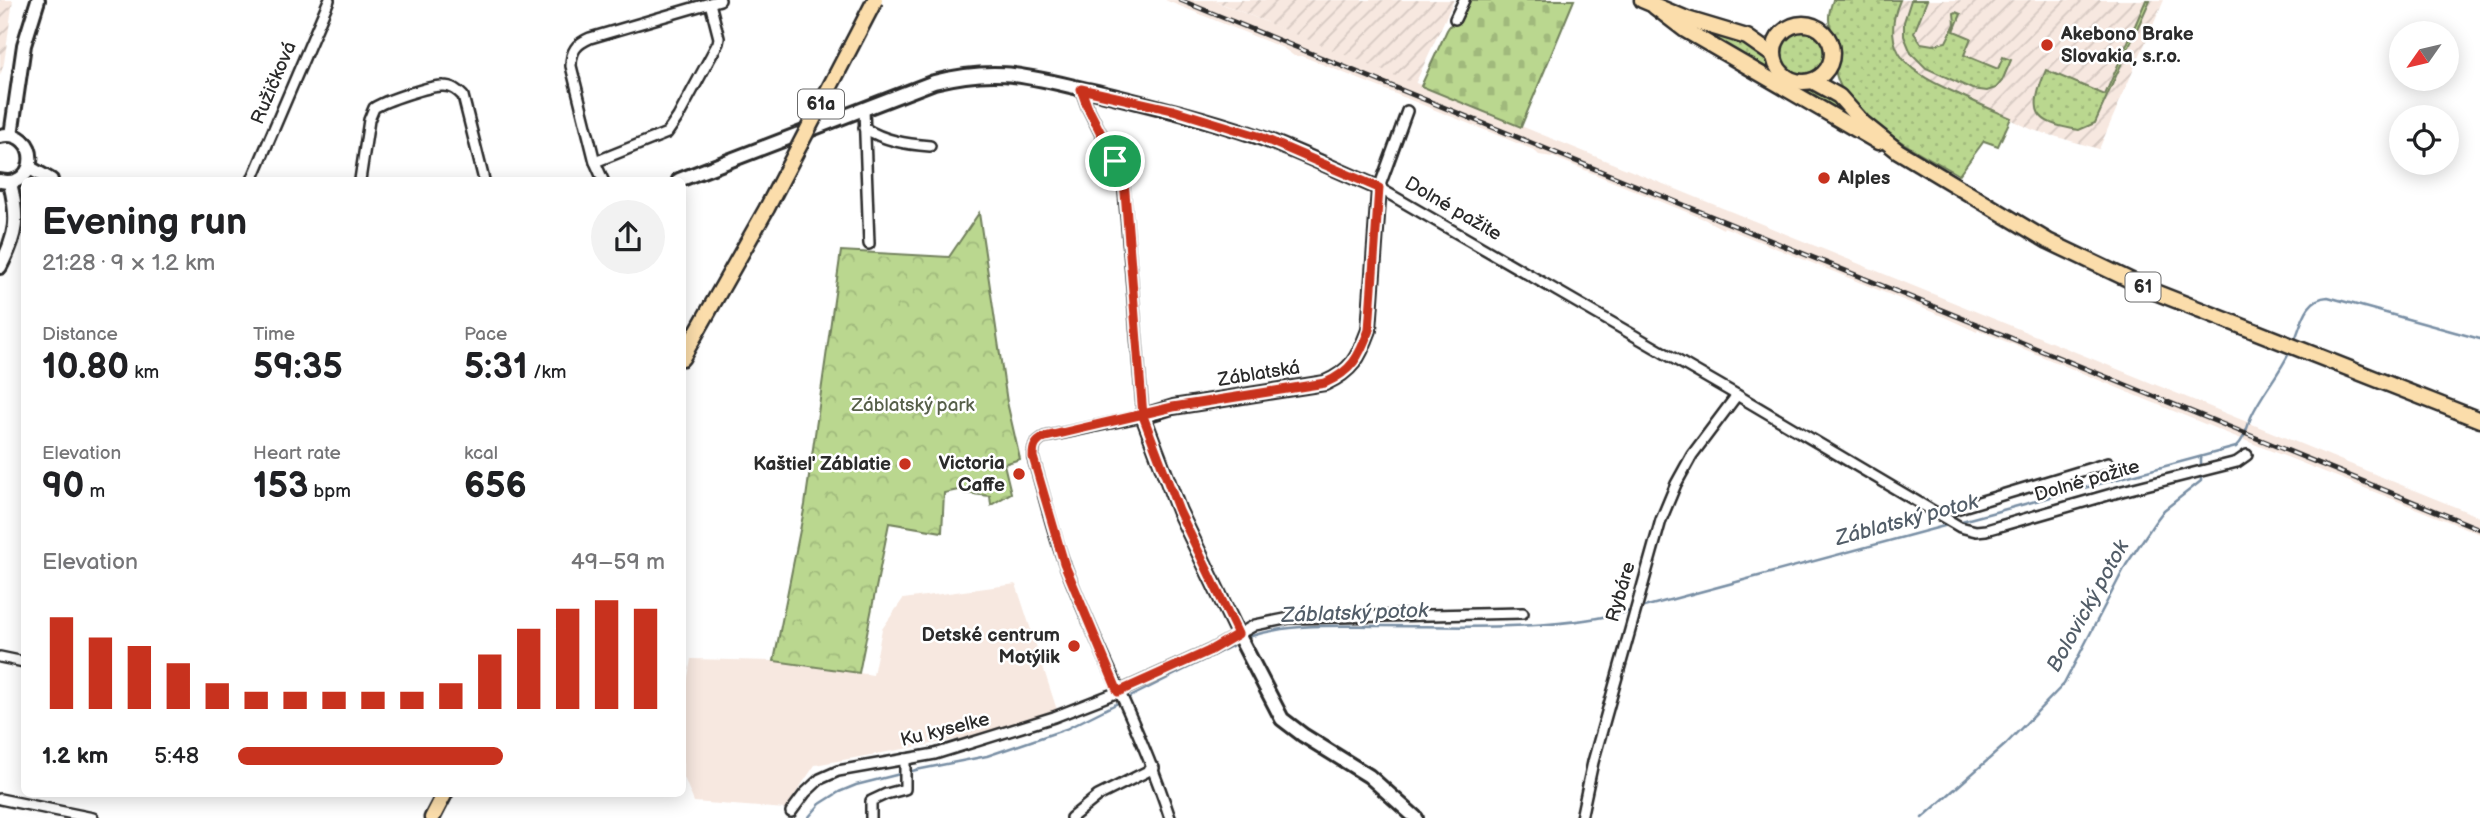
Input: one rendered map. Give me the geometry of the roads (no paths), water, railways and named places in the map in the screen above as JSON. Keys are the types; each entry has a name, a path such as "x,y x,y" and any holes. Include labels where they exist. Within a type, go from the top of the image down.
{"main road":[{"name":"61a","path":"686,351 767,208 875,0"},
{"name":"61","path":"1649,4 1747,37 1774,56 1777,66 1787,78 1802,82 1812,81 1839,96 1863,122 1898,152"},
{"name":"61","path":"1649,4 1685,30 1859,133 1898,152 2070,252 2155,292 2480,421"},
{"name":"61","path":"1747,37 1783,32 1800,24 1820,29 1831,46 1830,65 1839,96"},
{"path":"1774,56 1775,43 1783,32"},
{"path":"1812,81 1821,76 1830,65"},
{"path":"432,818 443,797"}],"street":[{"path":"22,177 30,168 29,147 18,137 6,136 24,45 38,0"},
{"name":"Ružičková","path":"253,177 329,0"},
{"path":"1455,19 1464,0"},
{"path":"595,162 660,136 674,124 718,43 715,1 590,38 573,51 571,66 595,162 602,177"},
{"name":"Dolné pažite","path":"686,177 934,82 967,75 1014,73 1173,110 1258,136 1379,188 1959,527 1986,530 2237,462 2247,455"},
{"path":"360,177 369,120 374,108 386,101 441,85 454,88 463,96 483,177"},
{"path":"1081,89 1123,178 1143,416 1179,511 1282,719 1369,776 1416,818"},
{"path":"864,109 869,244"},
{"name":"Záblatská","path":"1143,416 1173,407 1325,383 1340,376 1351,366 1361,351 1369,330 1379,188 1407,111"},
{"path":"864,128 879,137 902,144 930,146"},
{"path":"30,168 46,177"},
{"path":"0,267 16,229 14,198 5,182"},
{"name":"Rybáre","path":"1581,818 1631,619 1661,520 1692,455 1737,395"},
{"path":"1143,416 1045,437 1033,448 1033,457 1064,563 1118,692 1154,768 1170,818"},
{"name":"Dolné pažite","path":"1942,516 2108,463"},
{"path":"1238,634 1255,625 1290,618 1523,613"},
{"name":"Ku kyselke","path":"791,812 820,779 838,771 934,754 1054,717 1209,651 1238,634"},
{"path":"0,657 21,661"},
{"name":"Ku kyselke","path":"871,818 871,801 905,789 905,761"},
{"path":"1072,818 1098,796 1154,768"},
{"path":"0,799 93,818"}],"waterway":[{"name":"Záblatský potok","path":"2294,342 2309,307 2320,298 2328,297 2480,339"},
{"name":"Záblatský potok","path":"1958,522 2236,447 2290,351"},
{"name":"Bolovický potok","path":"1922,818 2006,744 2064,684 2126,565 2155,522 2164,510 2201,481 2201,457"},
{"name":"Záblatský potok","path":"1640,608 1948,525"},
{"name":"Záblatský potok","path":"1248,637 1280,629 1313,626 1540,625 1634,610"},
{"name":"Záblatský potok","path":"808,818 820,804 856,785 987,756 1066,729 1232,646"}],"railway":[{"path":"1180,0 2480,529"}],"place":[{"name":"Akebono Brake Slovakia, s.r.o.","path":"2047,45"},
{"name":"Alples","path":"1824,178"},
{"name":"Kaštieľ Záblatie","path":"905,464"},
{"name":"Victoria Caffe","path":"1019,474"},
{"name":"Detské centrum Motýlik","path":"1074,646"}],"park label":[{"name":"Záblatský park","path":"913,405"}]}
